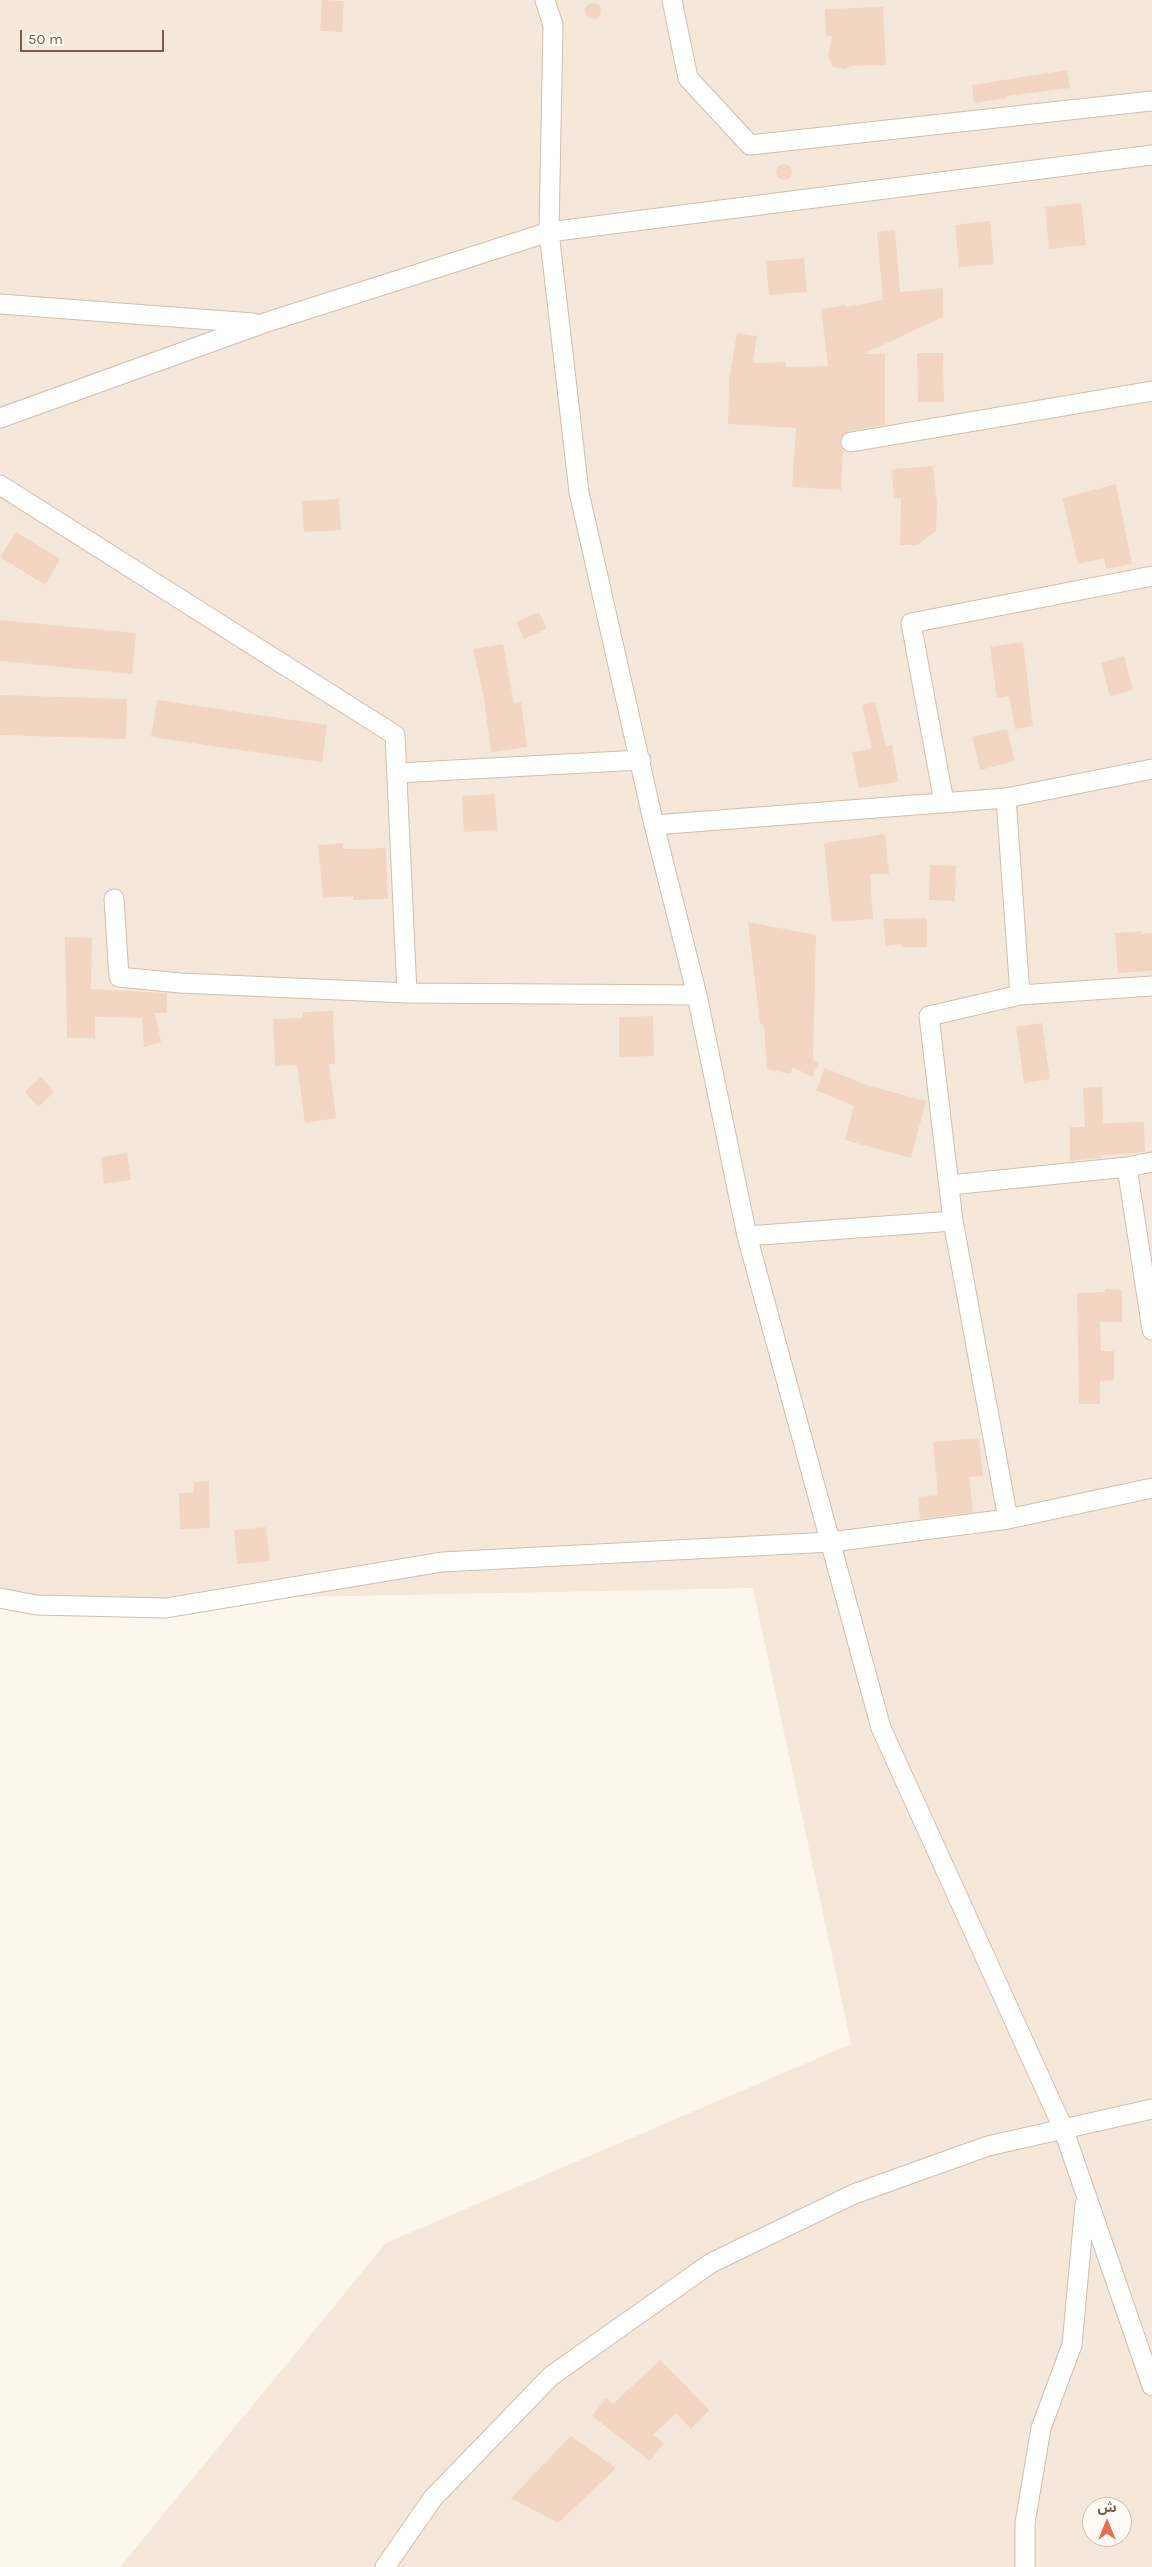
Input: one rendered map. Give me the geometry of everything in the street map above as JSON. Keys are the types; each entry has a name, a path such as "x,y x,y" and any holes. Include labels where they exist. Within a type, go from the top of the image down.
{"street":[{"path":"545,0 553,25 549,232 579,492 641,760 654,825 697,995 747,1236 881,1728 1062,2128 1152,2386"},
{"path":"672,0 688,78 750,145 1152,101"},
{"path":"0,418 261,324 549,232 1152,155"},
{"path":"0,304 261,324"},
{"path":"851,442 1152,390"},
{"path":"0,485 395,735 407,993"},
{"path":"944,802 911,623 1152,576"},
{"path":"397,772 641,760"},
{"path":"654,825 1006,798 1152,769"},
{"path":"1006,798 1020,995"},
{"path":"114,899 119,977 180,983 407,993 697,995"},
{"path":"1008,1519 953,1221 929,1016 1020,995 1152,986"},
{"path":"950,1184 1127,1167 1152,1162"},
{"path":"1127,1167 1152,1330"},
{"path":"747,1236 953,1221"},
{"path":"0,1598 36,1605 166,1608 442,1562 831,1542 1008,1519 1152,1488"},
{"path":"385,2567 433,2498 551,2376 711,2263 854,2194 988,2146 1152,2109"},
{"path":"1025,2567 1025,2523 1041,2428 1072,2345 1086,2198"}],"shaded area":[{"path":"0,0 1152,0 1152,2567 120,2567 386,2243 851,2044 753,1588 0,1603"}],"building":[{"path":"322,0 344,1 342,32 320,31"},
{"path":"593,3 599,5 601,11 599,17 593,19 587,17 585,11 587,5"},
{"path":"883,7 886,65 851,66 845,69 833,67 828,56 832,36 826,36 825,9"},
{"path":"1067,70 1070,88 1007,96 1007,98 974,103 972,85"},
{"path":"784,164 790,166 792,172 790,178 784,180 778,178 776,172 778,166"},
{"path":"1081,203 1086,245 1049,249 1045,207"},
{"path":"990,221 994,264 959,267 955,225"},
{"path":"895,230 900,292 943,288 943,317 863,354 885,354 885,425 849,431 841,438 840,444 843,450 841,490 792,487 796,428 728,424 729,380 737,333 757,336 753,363 786,362 786,367 828,366 821,309 845,305 846,307 883,300 877,232"},
{"path":"804,258 807,292 769,295 766,261"},
{"path":"917,353 943,353 944,402 918,402"},
{"path":"933,466 937,504 936,531 917,545 900,545 901,498 894,498 892,469"},
{"path":"1116,484 1132,564 1106,569 1104,558 1078,564 1062,498"},
{"path":"339,499 341,530 304,532 302,501"},
{"path":"16,532 60,559 45,585 0,557"},
{"path":"539,612 547,629 524,639 516,622"},
{"path":"0,620 136,633 132,674 0,661"},
{"path":"1023,642 1033,726 1015,729 1009,696 997,698 990,647"},
{"path":"503,644 514,703 521,702 527,747 491,752 484,698 473,649"},
{"path":"1124,656 1133,690 1110,696 1101,663"},
{"path":"0,695 127,699 126,739 0,735"},
{"path":"157,700 327,725 322,762 151,737"},
{"path":"875,702 886,746 892,745 898,782 859,788 852,752 872,749 862,705"},
{"path":"1007,729 1015,761 980,770 972,737"},
{"path":"495,794 497,830 464,832 462,796"},
{"path":"885,834 889,874 870,874 873,919 832,922 824,843"},
{"path":"343,843 343,849 386,848 388,899 353,900 353,896 323,898 318,845"},
{"path":"930,865 956,866 955,901 929,900"},
{"path":"927,918 927,947 902,947 902,944 886,946 883,919"},
{"path":"748,922 816,935 813,1060 819,1063 812,1077 793,1067 790,1074 767,1069 764,1025 760,1024"},
{"path":"1142,931 1142,934 1152,933 1152,971 1118,973 1115,933"},
{"path":"65,937 92,938 91,989 167,993 167,1013 155,1013 161,1042 144,1047 142,1018 95,1017 95,1038 67,1038"},
{"path":"333,1011 335,1064 329,1064 336,1118 305,1123 297,1065 275,1066 273,1019 303,1018 303,1012"},
{"path":"653,1016 654,1056 619,1057 619,1017"},
{"path":"1042,1023 1050,1079 1024,1083 1016,1027"},
{"path":"825,1068 866,1085 926,1101 911,1158 845,1140 854,1106 816,1090"},
{"path":"41,1077 54,1092 38,1107 25,1092"},
{"path":"1102,1087 1103,1123 1144,1122 1145,1152 1070,1161 1070,1127 1085,1127 1083,1088"},
{"path":"127,1153 131,1180 104,1184 101,1157"},
{"path":"1105,1289 1122,1290 1122,1322 1100,1322 1101,1351 1114,1351 1114,1380 1100,1381 1100,1404 1079,1404 1077,1293 1105,1292"},
{"path":"979,1438 983,1476 969,1477 973,1512 920,1519 918,1497 938,1495 933,1442"},
{"path":"209,1481 210,1528 180,1529 179,1493 193,1493 194,1482"},
{"path":"266,1527 270,1561 237,1564 234,1530"},
{"path":"660,2360 709,2410 691,2429 676,2413 653,2435 664,2443 650,2461 592,2416 606,2398 613,2404"},
{"path":"571,2436 616,2468 558,2523 511,2498"}]}
